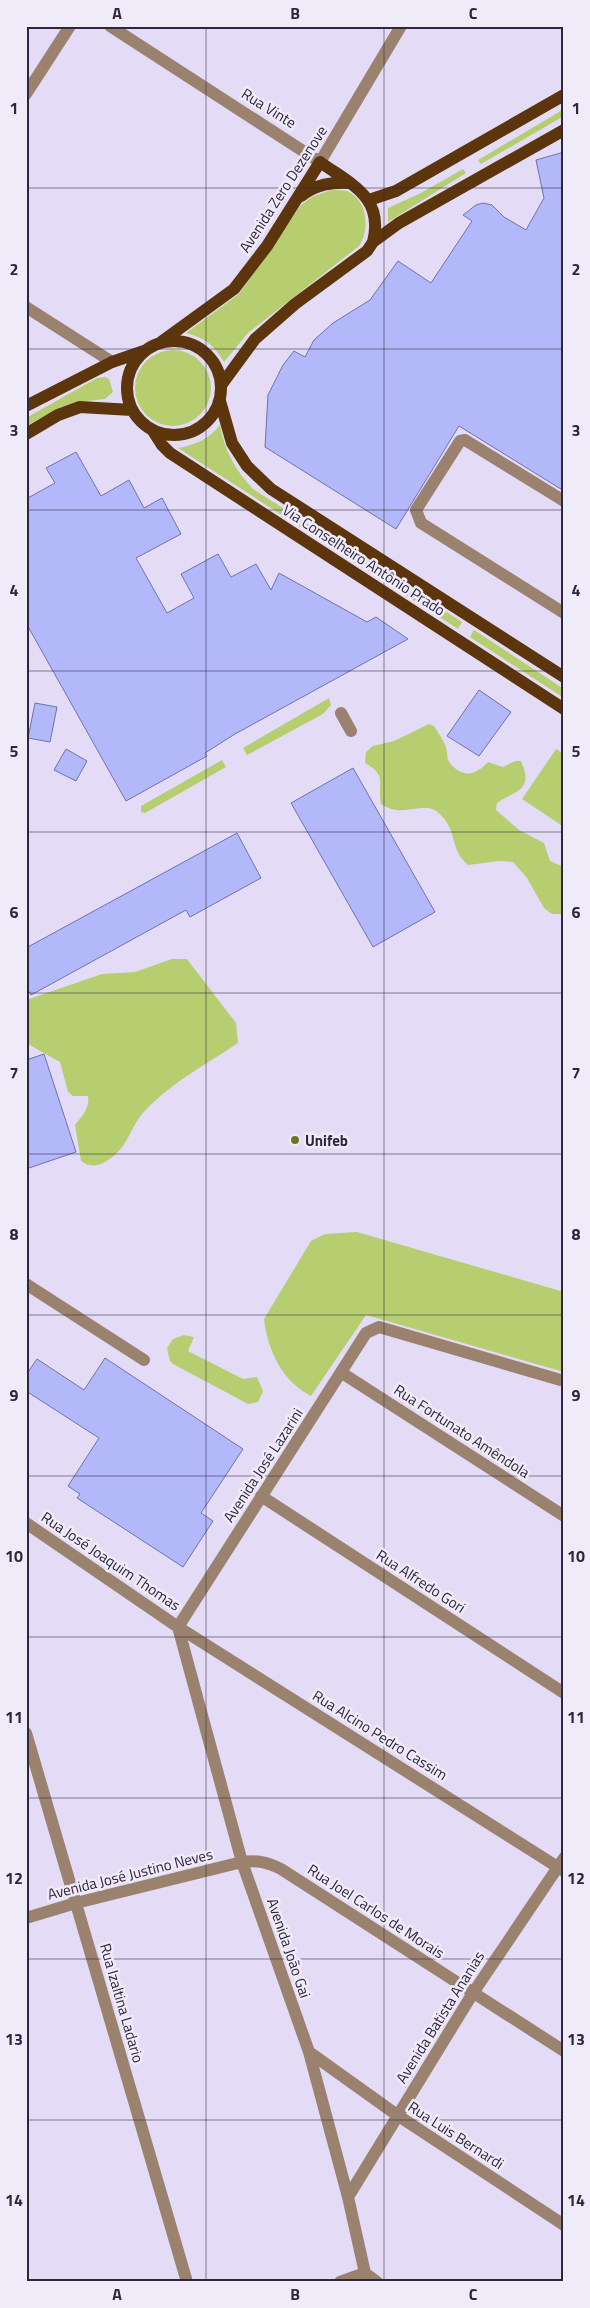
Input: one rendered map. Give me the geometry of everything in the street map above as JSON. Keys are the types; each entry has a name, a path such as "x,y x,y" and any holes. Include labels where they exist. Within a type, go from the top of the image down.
{"main road":[{"path":"373,242 376,222 369,200 396,191 564,95"},
{"path":"222,384 255,339 295,304 355,261 373,242 399,223 564,130"},
{"name":"Rua Vinte","path":"320,162 350,183 369,200"},
{"name":"Avenida Zero Dezenove","path":"161,342 234,289 267,246 320,162"},
{"path":"296,201 308,190 321,185 331,182 350,183"},
{"path":"26,406 112,362 144,351 161,342 178,340 194,344 208,354 218,368 222,384 220,401 213,416 201,428 186,434 169,435 153,431 141,422 132,410 127,394 127,378 134,363 144,351"},
{"name":"Via Conselheiro Antônio Prado","path":"220,401 232,444 247,466 271,489 564,677"},
{"path":"26,434 58,415 80,407 132,410"},
{"name":"Via Conselheiro Antônio Prado","path":"153,431 170,453 564,709"}],"street":[{"path":"26,94 70,26"},
{"name":"Rua Vinte","path":"110,26 320,162"},
{"name":"Avenida Zero Dezenove","path":"320,162 402,26"},
{"path":"26,307 112,362"},
{"path":"564,500 465,440 460,441 416,510 421,523 564,613"},
{"path":"341,713 351,731"},
{"path":"26,1284 144,1360"},
{"name":"Avenida José Lazarini","path":"178,1627 261,1496 342,1374 366,1333 379,1328 564,1381"},
{"name":"Rua Fortunato Amêndola","path":"342,1374 564,1516"},
{"name":"Rua Alfredo Gori","path":"261,1496 564,1693"},
{"name":"Rua José Joaquim Thomas","path":"26,1523 178,1627"},
{"name":"Avenida João Gai","path":"178,1627 242,1862 309,2052 348,2197 366,2277"},
{"name":"Rua Alcino Pedro Cassim","path":"178,1627 562,1865"},
{"name":"Rua Izaltina Ladario","path":"26,1733 187,2282"},
{"name":"Rua Joel Carlos de Morais","path":"242,1862 254,1860 266,1862 281,1869 564,2051"},
{"name":"Avenida José Justino Neves","path":"26,1918 76,1903 242,1862"},
{"name":"Avenida Batista Ananias","path":"348,2197 473,1993 562,1865"},
{"name":"Rua Luis Bernardi","path":"309,2052 398,2115 564,2225"},
{"path":"340,2282 366,2277 377,2282"}],"green space":[{"path":"564,109 564,116 481,164 478,160"},
{"path":"463,169 466,173 388,222 388,208 421,193"},
{"path":"331,190 347,191 354,195 363,208 366,224 363,239 359,246 248,333 224,362 217,351 208,343 199,337 186,333 239,294 301,205 312,197"},
{"path":"173,350 188,353 200,361 208,373 211,388 208,403 200,415 188,423 173,426 158,423 146,415 138,403 135,388 138,373 146,361 158,353"},
{"path":"105,377 109,379 113,392 105,399 78,402 61,407 26,426 26,418 97,378"},
{"path":"220,425 224,443 232,460 241,475 253,489 462,622 458,629 178,448 201,441"},
{"path":"474,630 564,689 564,698 470,637"},
{"path":"329,698 331,705 323,714 247,755 243,748"},
{"path":"429,724 434,726 442,739 449,761 460,771 465,773 474,772 488,762 503,767 515,761 521,761 525,771 524,785 515,793 497,803 496,810 519,830 544,843 550,861 564,867 564,914 552,914 544,908 527,878 513,862 499,861 468,865 458,852 448,824 436,811 431,808 397,810 381,804 379,776 377,772 365,763 366,752 373,746 394,741"},
{"path":"556,749 564,754 564,827 522,799"},
{"path":"222,760 226,767 145,813 141,812 141,806"},
{"path":"172,959 187,959 236,1023 238,1043 188,1076 153,1103 138,1119 123,1146 115,1155 98,1165 86,1164 81,1161 75,1125 87,1108 88,1096 73,1096 68,1092 60,1062 26,1043 26,997 29,999 102,974 135,972"},
{"path":"357,1232 564,1292 564,1372 366,1315 311,1396 301,1390 278,1364 269,1342 264,1319 311,1241 325,1234"},
{"path":"184,1335 194,1337 188,1351 243,1379 257,1377 263,1391 258,1402 248,1404 173,1364 170,1361 167,1348 173,1339"}],"building":[{"path":"564,152 564,491 459,426 396,529 265,447 268,395 283,365 294,351 305,357 314,340 333,323 370,300 398,261 431,283 472,221 463,215 476,205 483,203 492,205 504,217 526,230 544,198 536,160"},
{"path":"76,452 101,496 129,480 144,508 162,498 181,534 136,558 167,613 194,598 181,574 218,554 231,577 256,564 271,590 279,573 367,622 376,617 408,639 235,734 205,753 207,756 126,801 26,623 26,499 55,483 46,468"},
{"path":"479,690 511,712 479,756 447,736"},
{"path":"35,703 57,707 50,742 28,738"},
{"path":"66,749 87,761 76,781 54,770"},
{"path":"353,768 435,912 373,947 291,803"},
{"path":"237,833 261,878 190,917 186,910 31,995 26,986 26,948"},
{"path":"44,1054 76,1152 26,1169 26,1060"},
{"path":"105,1358 243,1449 201,1513 213,1521 183,1567 77,1498 80,1494 68,1486 99,1438 26,1391 26,1375 37,1359 84,1390"}],"place":[{"name":"Unifeb","path":"295,1140"}]}
